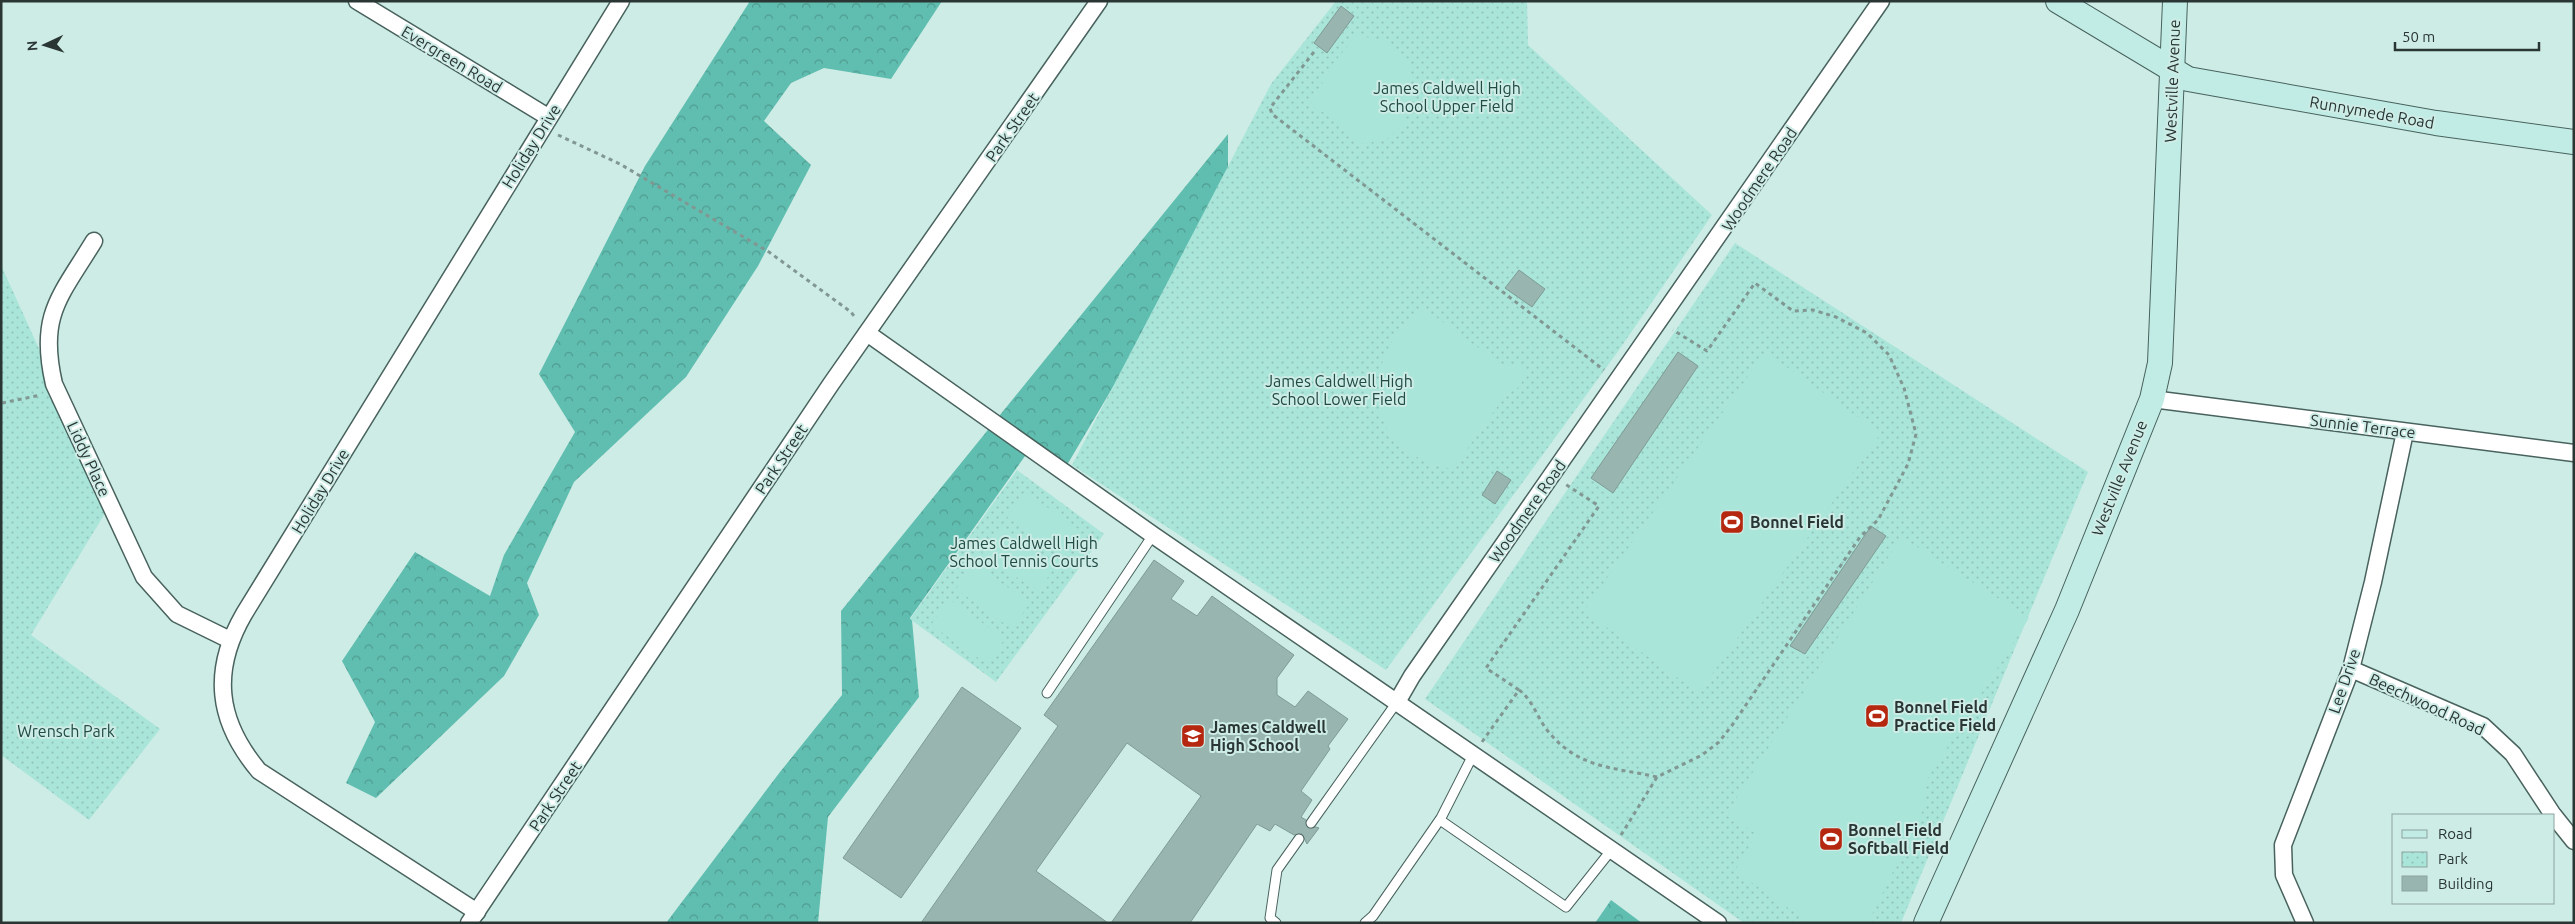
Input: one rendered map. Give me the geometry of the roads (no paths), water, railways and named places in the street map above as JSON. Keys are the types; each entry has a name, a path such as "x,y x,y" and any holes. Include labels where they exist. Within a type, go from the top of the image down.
{"street":[{"name":"Evergreen Road","path":"357,1 548,117"},
{"name":"Holiday Drive","path":"473,917 259,771 243,752 231,729 224,705 222,680 230,640 548,117 621,1"},
{"name":"Park Street","path":"473,917 867,333 1100,1"},
{"name":"Woodmere Road","path":"1397,702 1412,676 1660,322 1880,1"},
{"name":"Runnymede Road","path":"2058,1 2188,79 2418,120 2574,142"},
{"name":"Westville Avenue","path":"1926,923 2067,610 2152,400 2161,345 2175,1"},
{"name":"Liddy Place","path":"94,241 52,310 47,339 48,360 58,391 144,577 177,614 230,640"},
{"path":"867,333 1153,535 1613,848 1718,923"},
{"name":"Sunnie Terrace","path":"2152,400 2574,453"},
{"name":"Lee Drive","path":"2305,923 2284,875 2282,845 2351,669 2373,582 2405,432"},
{"name":"Beechwood Road","path":"2351,669 2483,726 2513,754 2553,814"},
{"name":"Beechwood Road","path":"2555,817 2574,841"}],"lane":[{"path":"1046,694 1153,535"},
{"path":"1311,823 1397,702"},
{"path":"1364,923 1373,916 1440,820 1474,755"},
{"path":"1440,820 1566,907 1613,848"},
{"path":"1276,923 1270,918 1277,870 1299,839"}],"place":[{"name":"Bonnel Field","path":"1732,522"},
{"name":"Bonnel Field Practice Field","path":"1877,716"},
{"name":"James Caldwell High School","path":"1193,736"},
{"name":"Bonnel Field Softball Field","path":"1831,839"}],"park label":[{"name":"James Caldwell High School Upper Field","path":"1447,97"},
{"name":"James Caldwell High School Lower Field","path":"1339,390"},
{"name":"James Caldwell High School Tennis Courts","path":"1024,552"},
{"name":"Wrensch Park","path":"66,731"}]}
